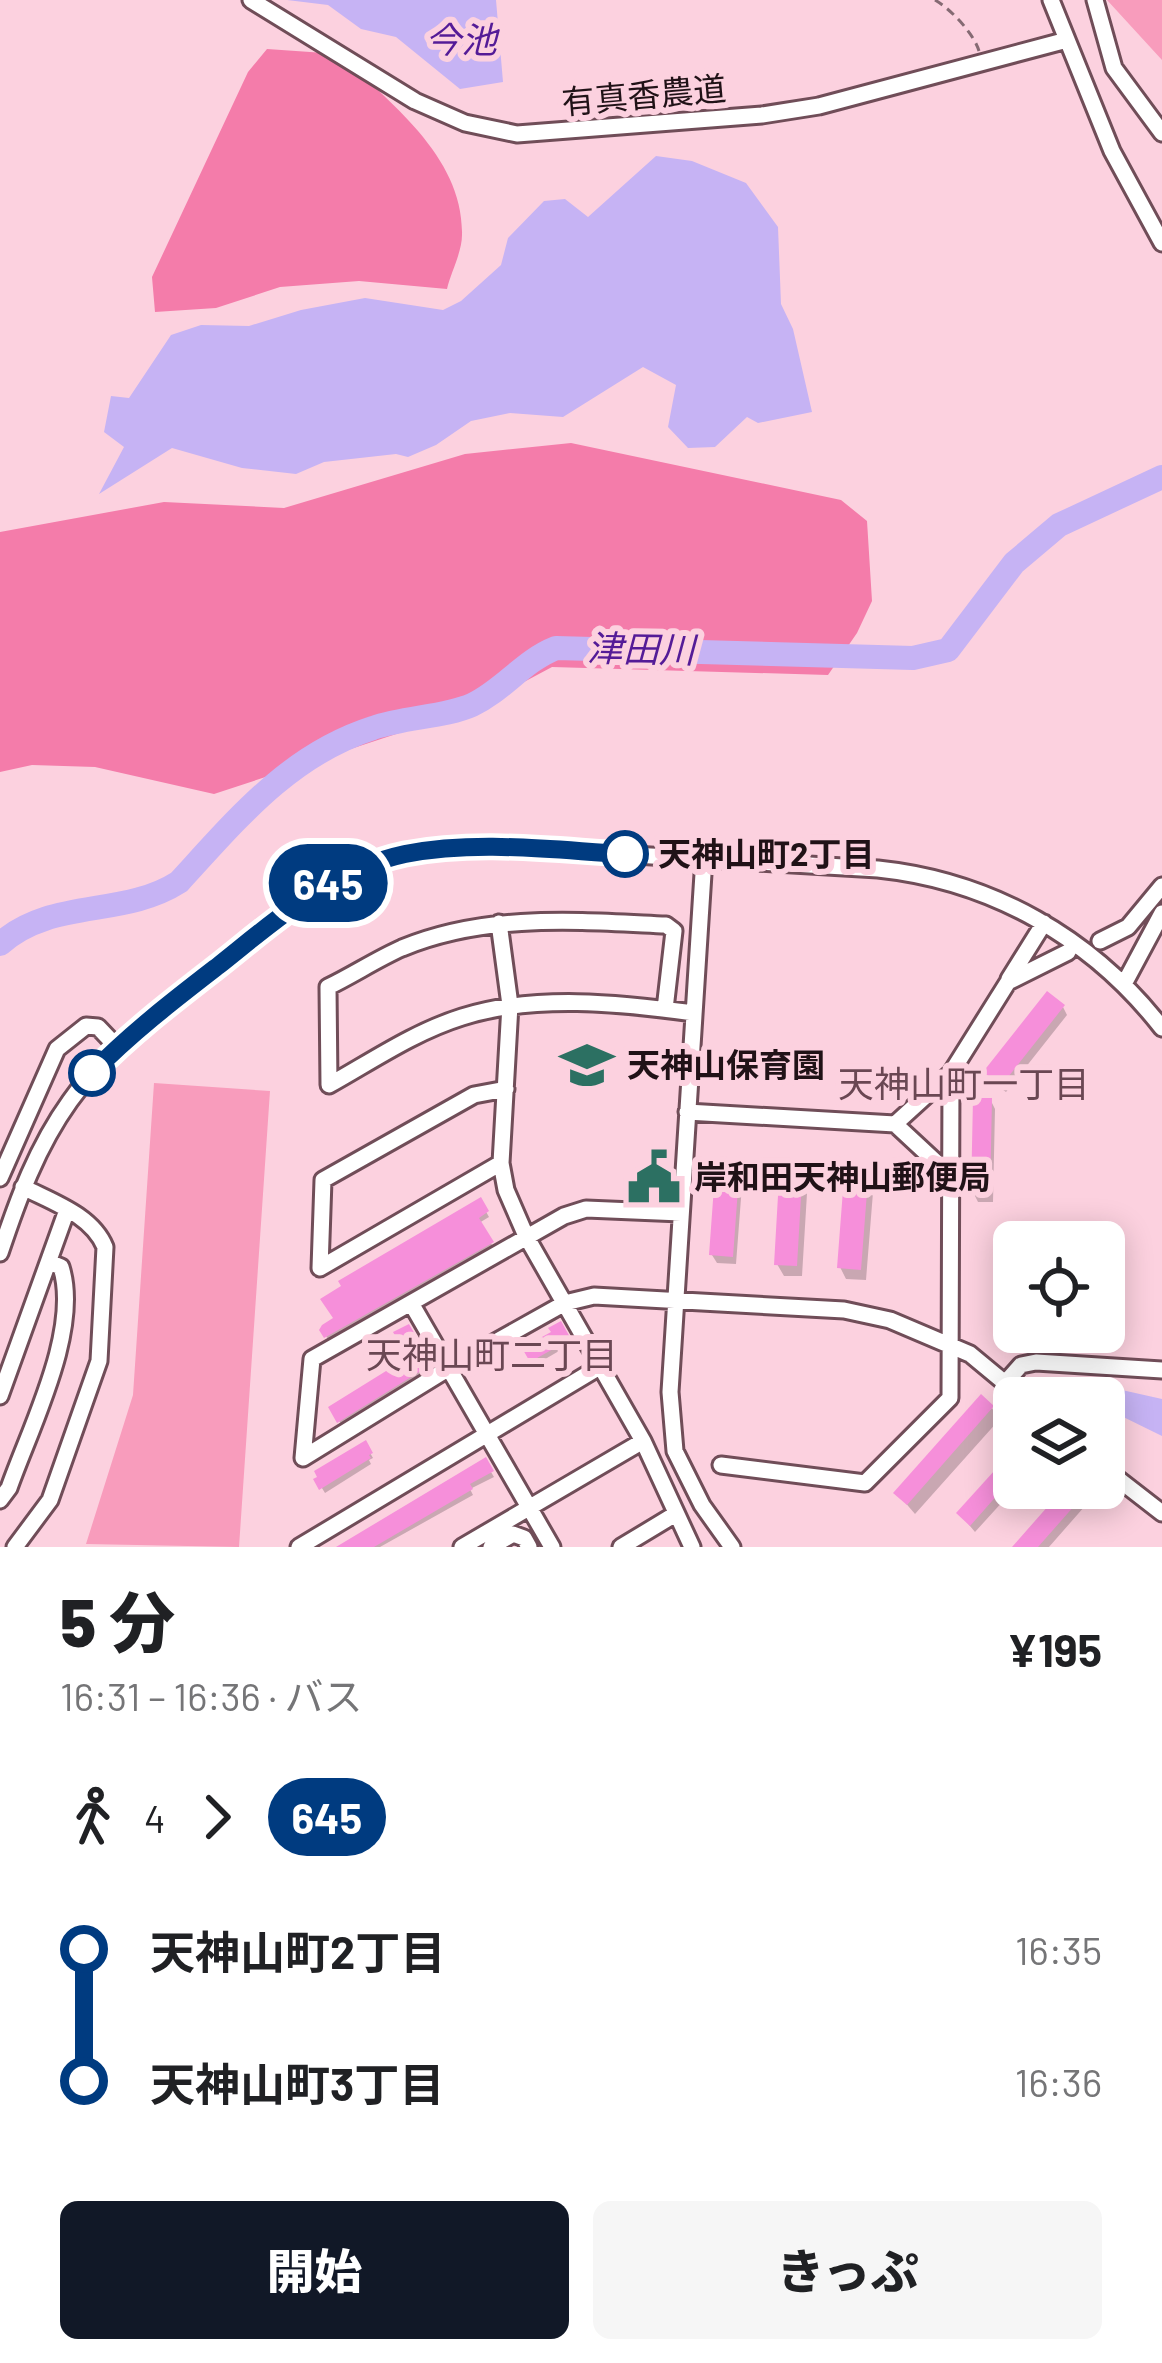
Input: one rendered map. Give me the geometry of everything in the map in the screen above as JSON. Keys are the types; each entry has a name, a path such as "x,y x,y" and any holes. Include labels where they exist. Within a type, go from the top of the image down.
{"street":[{"name":"有真香農道","path":"251,0 415,101 465,123 517,134 762,116 820,106 1067,40"},
{"path":"1051,0 1112,151 1162,243"},
{"path":"1096,0 1114,68 1162,133"},
{"path":"0,1252 39,1152 70,1100 117,1047 302,899 373,862 451,848 495,847 904,872 965,887 1044,923 1124,984 1162,1028"},
{"path":"704,858 670,1392 675,1451 702,1505 732,1547"},
{"path":"1100,941 1129,926 1162,886"},
{"path":"1124,984 1162,913"},
{"path":"664,1009 674,931 666,925 499,923 399,950 328,987 329,1085 418,1034 510,1005 694,1013"},
{"path":"499,923 510,1005 501,1163 506,1190 526,1236 644,1441 692,1547"},
{"path":"895,1124 951,1073 1044,923"},
{"path":"1008,982 1068,952"},
{"path":"0,1178 57,1049 86,1026 98,1027 117,1047"},
{"path":"721,1466 865,1483 950,1397 951,1073"},
{"path":"501,1163 320,1268 323,1180 474,1095 506,1089"},
{"path":"687,1112 895,1124 951,1176"},
{"path":"14,1547 50,1501 103,1343 105,1246 99,1233 23,1187"},
{"path":"681,1213 586,1209 526,1236 312,1359 303,1458 565,1303 594,1296 844,1310 890,1320 952,1345 999,1377"},
{"path":"0,1396 67,1210"},
{"path":"0,1500 9,1488 62,1339 65,1280 61,1268 49,1262"},
{"path":"411,1303 552,1547"},
{"path":"1010,1377 1021,1365 1036,1362 1162,1370"},
{"path":"299,1547 601,1366"},
{"path":"462,1547 644,1441"},
{"path":"1125,1484 1162,1513"},
{"path":"621,1547 674,1515"},
{"path":"491,1547 513,1534 530,1547"}],"path":[{"path":"935,0 979,44 980,64"}],"shaded area":[{"path":"1107,0 1162,0 1162,60"},
{"path":"267,49 339,54 420,133 451,181 459,207 462,235 447,289 359,281 280,287 216,308 155,312 152,277 248,72"},
{"path":"571,443 841,500 867,521 872,601 828,675 552,667 475,708 214,794 95,767 32,765 0,772 0,532 164,502 284,508 465,454"},
{"path":"154,1083 270,1091 239,1547 86,1544 133,1395"}],"water":[{"name":"今池","path":"287,0 496,0 503,82 460,89 396,37 361,29 328,5"},
{"path":"656,156 692,161 746,183 778,227 781,304 793,329 812,412 758,423 747,417 715,447 688,448 668,427 676,385 643,367 563,417 510,413 471,421 408,457 396,454 324,462 296,474 242,468 172,448 99,494 124,447 104,432 111,396 129,398 171,335 201,325 249,326 365,298 443,310 461,301 501,265 508,238 544,201 565,199 588,217"},
{"path":"1125,1391 1162,1399 1162,1436 1125,1418"}],"building":[{"path":"1047,991 1065,1005 1001,1086 983,1072"},
{"path":"973,1098 992,1098 990,1195 971,1194"},
{"path":"716,1159 740,1161 733,1257 709,1255"},
{"path":"780,1161 803,1162 797,1266 774,1265"},
{"path":"845,1164 869,1166 861,1270 837,1268"},
{"path":"481,1197 489,1211 479,1218 494,1242 324,1338 319,1330 333,1318 320,1299 341,1286 338,1281"},
{"path":"561,1321 571,1339 530,1362 522,1348"},
{"path":"409,1324 432,1364 337,1423 328,1407 407,1358 393,1332"},
{"path":"981,1394 993,1405 907,1505 893,1493"},
{"path":"366,1440 371,1458 319,1490 314,1471"},
{"path":"486,1457 494,1471 470,1484 473,1489 374,1547 336,1547"},
{"path":"993,1472 993,1500 970,1526 956,1513"},
{"path":"1045,1509 1072,1509 1038,1547 1012,1547"}],"waterway":[{"name":"津田川","path":"0,944 42,920 135,900 179,882 266,792 315,755 373,728 472,705 556,648 913,658 948,650 1014,563 1059,525 1162,477"}],"bus line":[{"name":"645","path":"92,1073 139,1028 302,899 373,862 451,848 625,854"}],"place":[{"name":"天神山町2丁目","path":"625,854"},
{"name":"天神山保育園","path":"587,1065"},
{"name":"岸和田天神山郵便局","path":"654,1177"}],"district":[{"name":"天神山町一丁目","path":"964,1084"},
{"name":"天神山町二丁目","path":"492,1355"}]}
